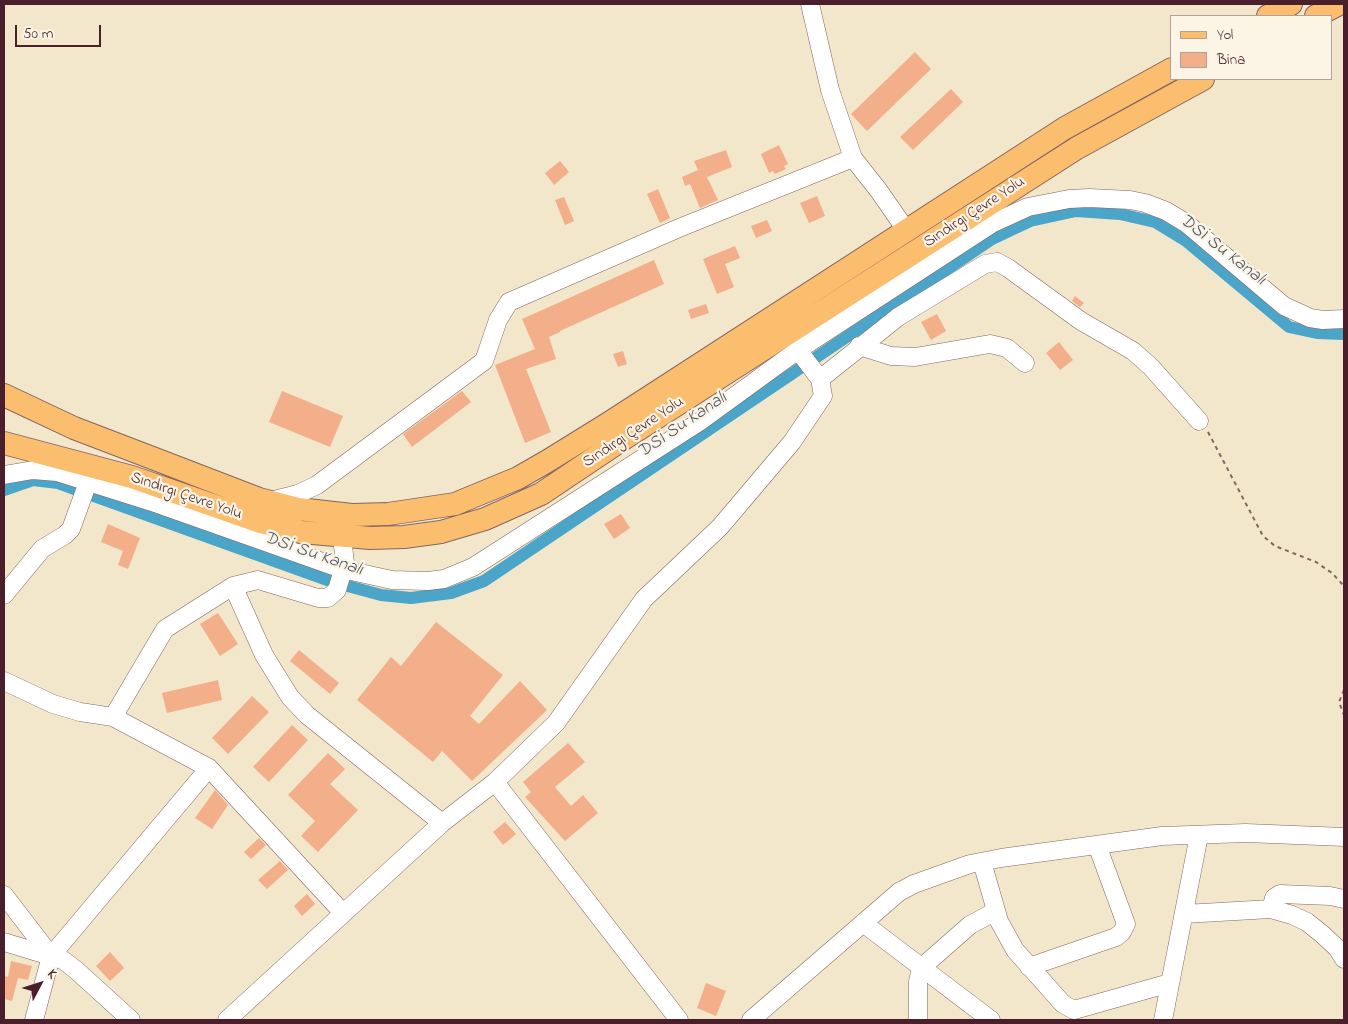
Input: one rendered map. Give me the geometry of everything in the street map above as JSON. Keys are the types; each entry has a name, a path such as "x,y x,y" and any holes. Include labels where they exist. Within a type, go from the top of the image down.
{"main road":[{"path":"1270,15 1290,4"},
{"path":"1318,15 1339,4"},
{"name":"Sındırgı Çevre Yolu","path":"4,395 74,428 270,502 298,509 352,515 388,514 455,504 518,478 610,423 1065,128 1170,70"},
{"name":"Sındırgı Çevre Yolu","path":"10,449 132,477 261,522 301,532 342,536 404,537 441,532 485,519 520,504 560,482 620,440 1077,148 1201,80"},
{"path":"828,308 906,244 906,230"}],"street":[{"path":"810,4 830,90 853,158 906,230"},
{"path":"270,502 298,494 317,485 484,361 498,320 509,302 679,228 853,158"},
{"path":"4,475 21,471 44,470 85,490 158,504 340,578 373,577 410,582 444,579 466,571 677,437 808,364 993,223 1028,207 1069,199 1089,198 1130,200 1166,211 1186,223 1284,306 1310,318 1323,320 1344,319"},
{"path":"808,364 859,346 898,317 985,264 997,262 1081,321 1133,351 1151,367 1199,421"},
{"path":"859,346 891,356 916,357 990,344 1007,348 1025,363"},
{"path":"227,1020 442,822 496,782 556,723 644,599 720,527 792,442 820,402 823,389 808,364"},
{"path":"4,595 42,549 65,535 71,529 85,490"},
{"path":"113,717 165,629 233,586 258,580 318,598 328,598 340,578 345,563 342,536"},
{"path":"233,586 264,655 290,697 307,715 442,822"},
{"path":"4,681 53,704 80,712 113,717 209,768 343,913"},
{"path":"34,1020 51,956 209,768"},
{"path":"496,782 679,1020"},
{"path":"751,1020 899,892 914,884 982,862 1162,836 1246,833 1344,837"},
{"path":"1163,1020 1199,835"},
{"path":"1029,967 1116,938 1122,932 1126,924 1097,845"},
{"path":"982,862 996,911 1015,950 1063,1004 1074,1010 1170,983"},
{"path":"1271,909 1274,898 1280,894 1330,896 1344,899"},
{"path":"4,895 51,956"},
{"path":"1184,914 1271,909 1307,922 1337,948 1344,959"},
{"path":"918,1020 918,982 922,968 970,925 996,911"},
{"path":"863,923 991,1020"},
{"path":"4,942 63,960 131,1020"}],"path":[{"path":"1199,421 1217,445 1263,536 1275,546 1316,562 1332,573 1344,586"},
{"path":"1344,690 1339,702 1344,715"}],"building":[{"path":"915,52 931,69 867,131 851,114"},
{"path":"951,89 963,102 913,150 900,137"},
{"path":"779,145 788,164 784,166 786,169 775,174 773,171 769,173 761,154"},
{"path":"726,150 732,167 707,177 718,200 700,208 690,184 685,186 682,177 698,170 694,161"},
{"path":"560,161 569,172 554,185 545,173"},
{"path":"658,189 670,218 660,223 647,194"},
{"path":"817,196 825,216 809,223 800,203"},
{"path":"564,197 574,221 565,225 555,200"},
{"path":"767,220 772,231 756,238 751,226"},
{"path":"735,246 740,258 725,264 734,287 717,294 703,259"},
{"path":"654,260 664,284 549,337 556,359 526,369 551,432 525,443 495,365 535,349 522,319"},
{"path":"1075,296 1084,303 1080,307 1072,301"},
{"path":"706,304 709,313 691,319 688,310"},
{"path":"937,314 946,331 931,340 921,322"},
{"path":"1059,342 1073,360 1060,370 1046,353"},
{"path":"623,351 627,364 618,367 613,354"},
{"path":"282,391 343,416 330,447 269,422"},
{"path":"462,391 471,402 412,447 403,434"},
{"path":"621,514 630,528 614,539 604,524"},
{"path":"108,524 140,538 128,569 118,565 123,551 101,542"},
{"path":"218,613 238,644 220,656 200,624"},
{"path":"436,622 503,675 470,716 479,724 520,681 547,710 472,781 442,751 433,762 357,700 391,657 401,666"},
{"path":"299,650 339,683 330,694 290,661"},
{"path":"218,680 222,700 167,713 162,693"},
{"path":"252,696 269,712 228,754 212,738"},
{"path":"292,725 308,740 269,782 253,767"},
{"path":"568,743 585,762 555,787 571,806 583,795 598,813 565,841 525,797 531,792 523,782"},
{"path":"328,753 345,769 330,784 358,810 318,852 301,836 315,821 288,795"},
{"path":"215,790 228,805 212,829 195,818"},
{"path":"505,822 516,834 503,845 493,832"},
{"path":"259,838 266,845 251,859 244,852"},
{"path":"280,861 288,870 267,889 258,880"},
{"path":"307,894 315,904 302,916 294,906"},
{"path":"110,952 124,968 110,981 96,966"},
{"path":"11,961 32,966 28,980 18,978 12,1001 4,999 4,976 8,977"},
{"path":"706,983 726,991 716,1016 697,1008"}],"waterway":[{"name":"DSİ Su Kanalı","path":"4,490 33,480 58,483 333,582 381,595 411,598 451,593 484,581 992,239 1030,221 1076,211 1120,214 1155,222 1186,241 1289,327 1317,333 1344,334"}]}
